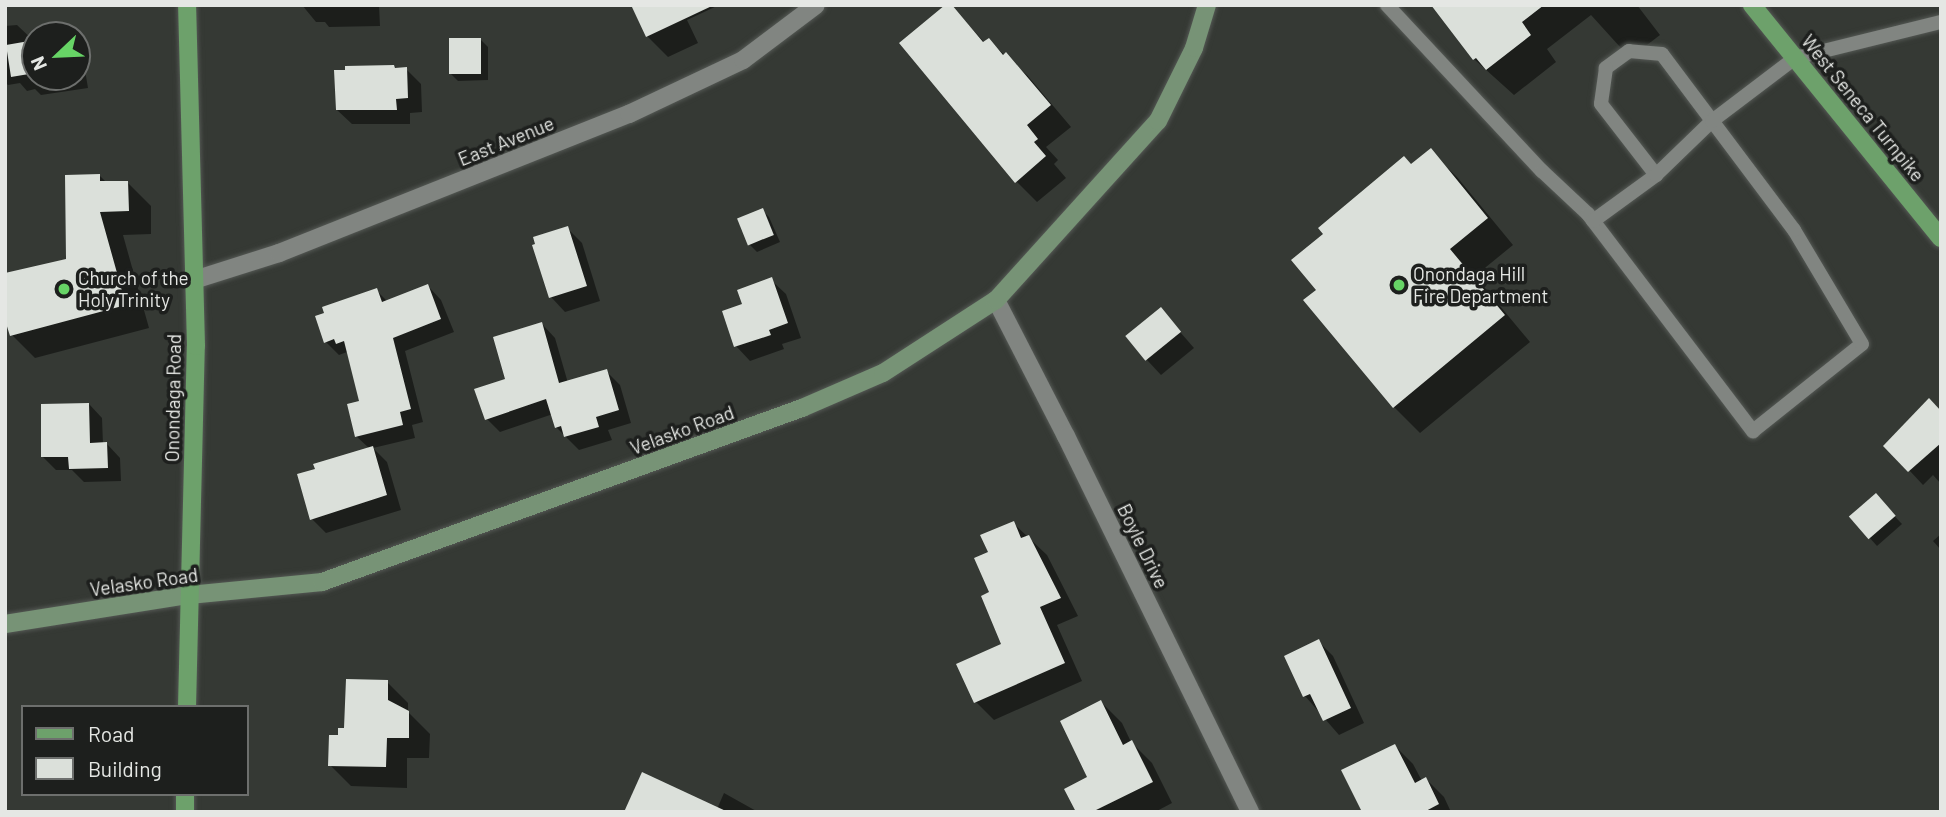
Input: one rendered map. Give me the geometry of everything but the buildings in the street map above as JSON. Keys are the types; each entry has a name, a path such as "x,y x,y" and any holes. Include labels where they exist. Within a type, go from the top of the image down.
{"main road":[{"name":"Onondaga Road","path":"187,5 196,346 187,705"},
{"name":"West Seneca Turnpike","path":"1752,5 1941,238"}],"street":[{"name":"East Avenue","path":"194,280 279,253 629,114 743,60 816,5"},
{"name":"Velasko Road","path":"5,624 189,595 322,582 802,408 883,373 996,300 1158,121 1194,48 1207,5"},
{"name":"Boyle Drive","path":"996,300 1251,812"}],"lane":[{"path":"1387,5 1542,172 1593,221 1753,431 1862,344 1794,230 1662,54 1629,51 1606,68 1601,104 1656,176"},
{"path":"1593,221 1656,176 1712,121 1795,58 1941,22"}],"place":[{"name":"Onondaga Hill Fire Department","path":"1399,285"},
{"name":"Church of the Holy Trinity","path":"64,289"}]}
